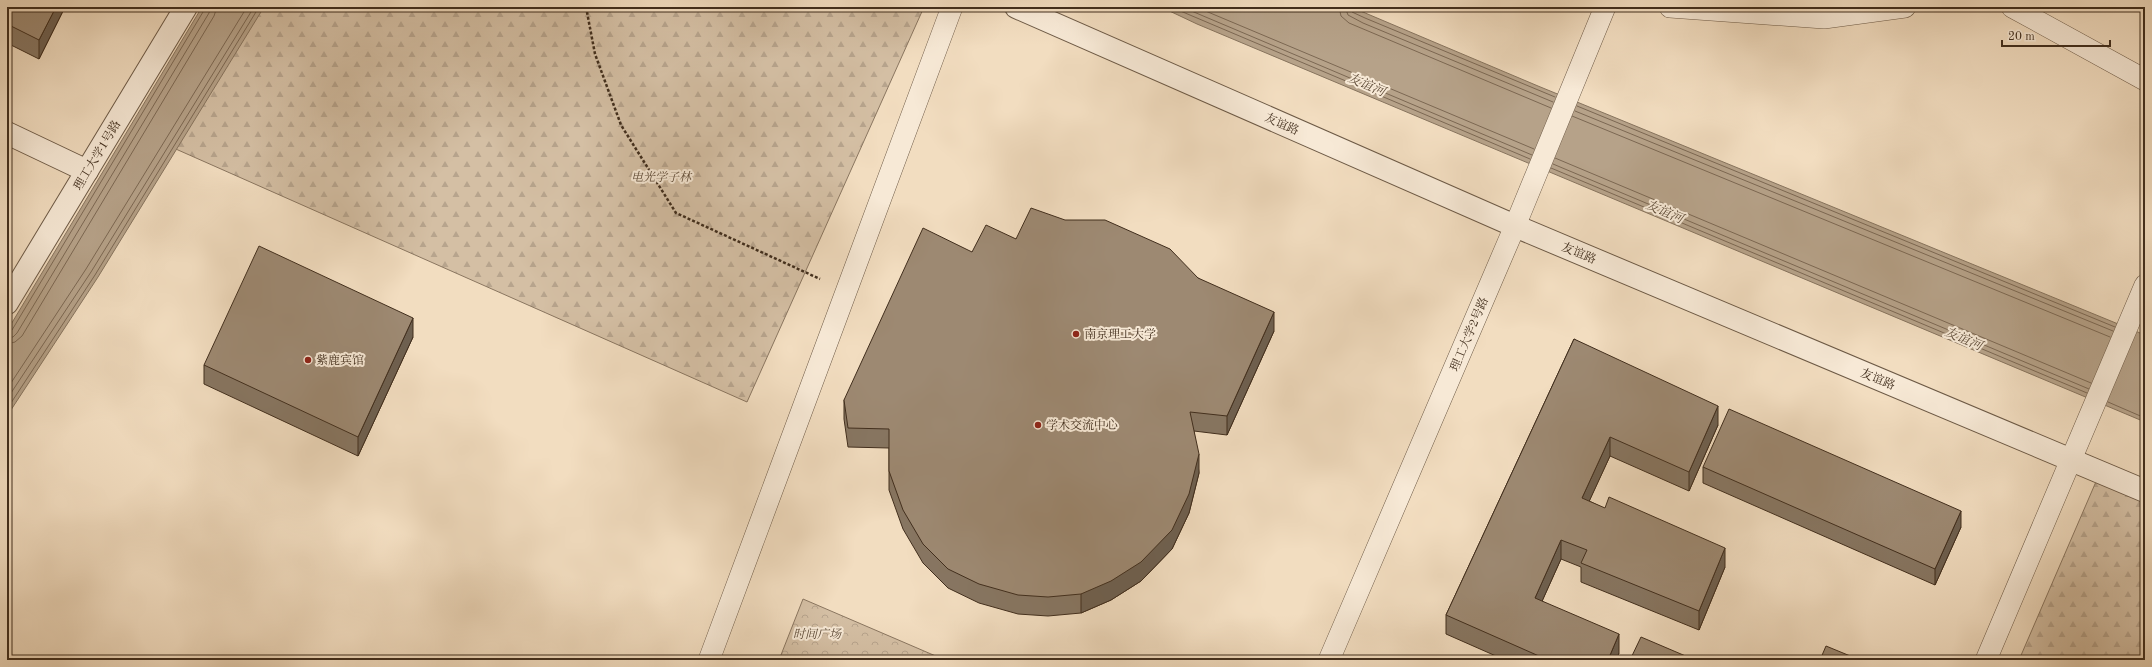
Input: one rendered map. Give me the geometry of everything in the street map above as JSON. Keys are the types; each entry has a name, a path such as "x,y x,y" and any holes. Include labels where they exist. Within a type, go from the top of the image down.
{"street":[{"name":"理工大学1号路","path":"7,303 186,7"},
{"name":"友谊路","path":"1016,7 1515,226 2145,491"},
{"path":"7,133 87,171"}],"lane":[{"path":"709,660 952,7"},
{"name":"理工大学2号路","path":"1329,660 1515,226 1605,7"},
{"path":"1670,7 1824,18 1905,7"},
{"path":"2012,7 2145,80"},
{"path":"1986,660 2145,286"}],"path":[{"path":"586,7 595,54 621,125 676,213 846,291"}],"green space":[{"name":"电光学子林","path":"259,7 924,7 747,402 169,146"},
{"path":"2098,477 2145,499 2145,660 2019,660"},
{"name":"时间广场","path":"803,599 945,660 779,660"}],"water":[{"path":"202,7 264,7 98,277 7,416 7,331"},
{"name":"友谊河","path":"1161,7 1351,7 1538,86 2145,335 2145,422 1197,24"}],"building":[{"path":"7,7 56,7 39,40 7,24"},
{"name":"学术交流中心","path":"1031,208 1065,220 1105,220 1170,249 1198,278 1274,312 1227,416 1190,412 1199,454 1189,494 1172,530 1141,562 1111,581 1081,594 1048,597 1018,595 979,584 948,569 923,544 903,510 889,471 889,429 848,428 844,400 923,228 972,252 986,225 1016,239"},
{"name":"紫鹿宾馆","path":"259,246 413,318 358,437 204,365"},
{"path":"1574,339 1718,406 1689,472 1610,437 1582,498 1605,508 1609,497 1725,548 1699,611 1581,563 1587,550 1561,540 1535,598 1619,634 1608,660 1548,660 1446,615"},
{"path":"1729,409 1961,511 1935,569 1703,467"},
{"path":"1641,637 1695,660 1630,660"},
{"path":"1826,646 1860,660 1820,660"}],"place":[{"name":"南京理工大学","path":"1076,334"},
{"name":"紫鹿宾馆","path":"308,360"},
{"name":"学术交流中心","path":"1038,425"}]}
